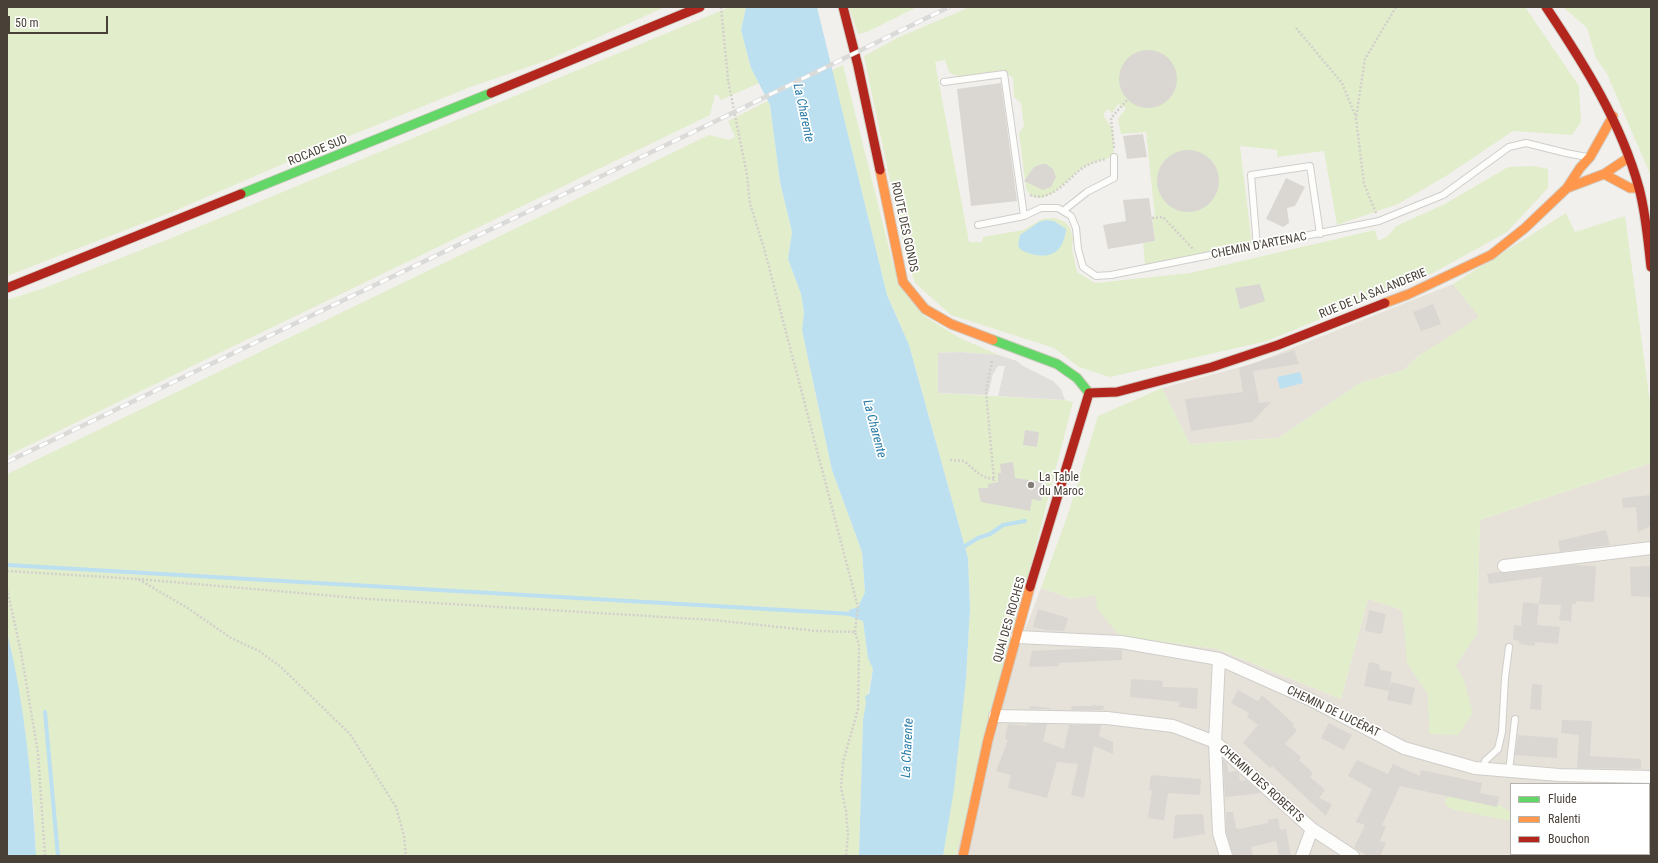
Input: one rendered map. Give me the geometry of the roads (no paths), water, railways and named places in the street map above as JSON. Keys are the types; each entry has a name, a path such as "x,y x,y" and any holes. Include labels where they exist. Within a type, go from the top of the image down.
{"main road":[{"name":"ROCADE SUD","path":"7,288 381,138 700,7"},
{"path":"1546,7 1584,62 1613,116 1617,145 1628,158 1639,188 1646,220 1651,267"},
{"name":"ROUTE DES GONDS","path":"844,8 858,66 903,282 925,309 951,324 1057,364 1077,378 1089,393"},
{"path":"1567,188 1580,168 1592,154 1613,116"},
{"path":"1592,154 1617,145"},
{"name":"RUE DE LA SALANDERIE","path":"1089,393 1117,392 1212,367 1278,345 1409,294 1491,255 1525,228 1567,188 1604,174 1628,158"},
{"path":"1604,174 1630,188 1639,188"},
{"name":"QUAI DES ROCHES","path":"963,856 975,791 1017,636 1089,393"}],"street":[{"path":"1504,566 1651,548"},
{"name":"CHEMIN DE LUCÉRAT","path":"1017,636 1121,642 1219,659 1311,700 1404,748 1483,769 1559,776 1651,777"},
{"path":"1219,659 1215,742 1218,833 1226,856"},
{"name":"CHEMIN DES ROBERTS","path":"996,716 1107,718 1173,726 1215,742 1312,829 1353,856"},
{"path":"1302,856 1312,829"}],"lane":[{"path":"944,82 1004,74 1024,216"},
{"name":"CHEMIN D'ARTENAC","path":"1063,211 1070,216 1076,228 1078,249 1083,267 1096,276 1111,275 1257,247 1379,221 1443,194 1509,147 1526,143 1566,154 1592,154"},
{"path":"1566,154 1591,178"},
{"path":"978,226 1024,216 1041,208 1058,208 1063,211 1087,192 1114,178 1114,157"},
{"path":"1257,247 1251,175 1310,166 1320,234"},
{"path":"1483,769 1485,761 1498,749 1502,732 1505,678 1509,647"},
{"path":"1509,771 1515,719"}],"water":[{"name":"La Charente","path":"746,7 817,7 887,295 909,345 968,558 970,608 966,679 954,789 943,856 859,856 863,720 866,703 865,696 869,694 873,669 868,658 863,621 849,616 849,610 858,607 865,592 862,552 832,470 802,330 804,313 801,294 788,259 792,232 780,182 770,105 751,68 741,30"},
{"path":"1046,220 1054,221 1066,229 1061,246 1057,251 1045,256 1021,250 1018,246 1020,235 1039,222"},
{"path":"1300,372 1303,383 1280,389 1277,377"},
{"path":"7,632 19,687 27,743 36,856 7,856"}],"waterway":[{"path":"965,546 978,538 990,534 1003,525 1025,521"},
{"path":"7,565 853,614"},
{"path":"45,712 58,856"}],"railway":[{"path":"7,462 716,121 949,7"}],"place":[{"name":"La Table du Maroc","path":"1031,485"}]}
